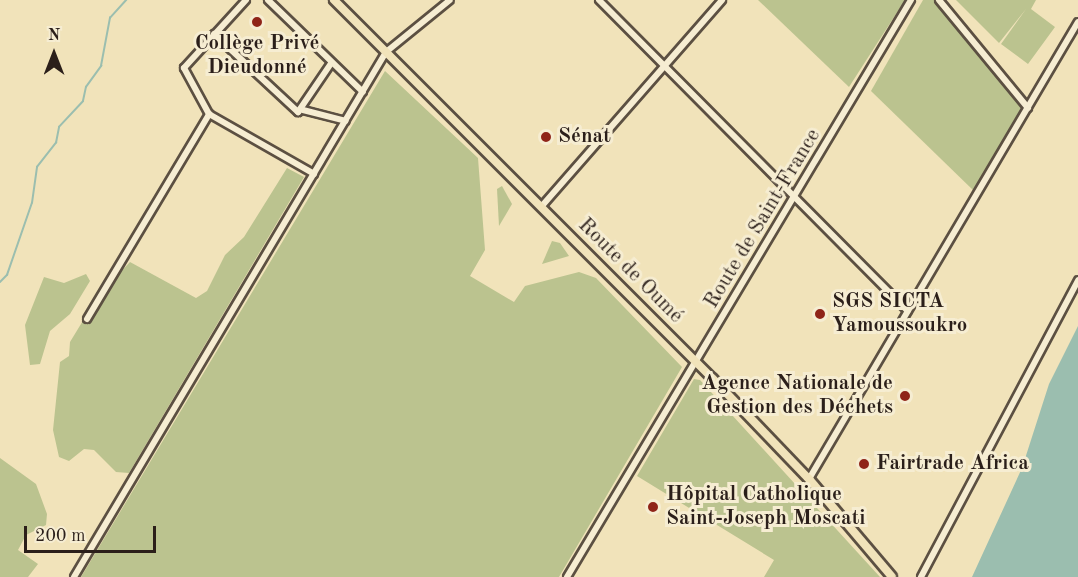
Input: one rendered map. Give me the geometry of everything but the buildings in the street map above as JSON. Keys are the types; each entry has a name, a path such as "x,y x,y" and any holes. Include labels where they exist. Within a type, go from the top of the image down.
{"main road":[{"name":"Route de Oumé","path":"334,0 696,361 809,479 892,577"}],"street":[{"path":"246,0 184,68 209,114 314,174"},
{"path":"268,0 363,92"},
{"path":"74,577 386,52 450,0"},
{"path":"599,0 908,311"},
{"path":"540,207 722,0"},
{"name":"Route de Saint-France","path":"567,577 795,199 911,0"},
{"path":"939,0 1028,108"},
{"path":"809,479 1078,22"},
{"path":"214,34 298,112 303,110 346,121"},
{"path":"303,110 332,62"},
{"path":"87,319 209,114"},
{"path":"921,577 1078,280"}],"green space":[{"path":"758,0 905,0 849,87"},
{"path":"923,0 935,0 1023,107 975,192 871,91"},
{"path":"956,0 1036,0 1031,9 1055,27 1028,64 1001,44 1026,9 999,43"},
{"path":"385,71 478,158 485,250 470,276 514,302 525,286 579,272 596,278 682,367 559,577 81,577"},
{"path":"287,168 304,177 129,473 116,472 94,450 84,449 69,461 59,457 53,430 60,362 69,356 70,342 98,296 130,262 196,298 207,291 225,255 244,237"},
{"path":"502,186 512,204 499,226 497,189"},
{"path":"552,241 560,243 569,256 542,264"},
{"path":"86,274 90,281 70,314 50,331 40,364 30,365 25,325 44,277 64,283"},
{"path":"694,379 700,380 880,577 764,577 774,560 637,476"},
{"path":"0,458 36,484 47,514 46,525 26,535 18,550 38,564 28,577 0,577"}],"shaded area":[{"path":"1078,326 1078,577 972,577 1022,468 1049,384"}],"waterway":[{"path":"0,282 7,275 32,203 37,167 56,143 59,127 83,101 86,87 101,66 110,18 126,0"}],"place":[{"name":"Collège Privé Dieudonné","path":"257,22"},
{"name":"Sénat","path":"546,137"},
{"name":"SGS SICTA Yamoussoukro","path":"820,314"},
{"name":"Agence Nationale de Gestion des Déchets","path":"905,396"},
{"name":"Fairtrade Africa","path":"864,464"},
{"name":"Hôpital Catholique Saint-Joseph Moscati","path":"653,507"}]}
